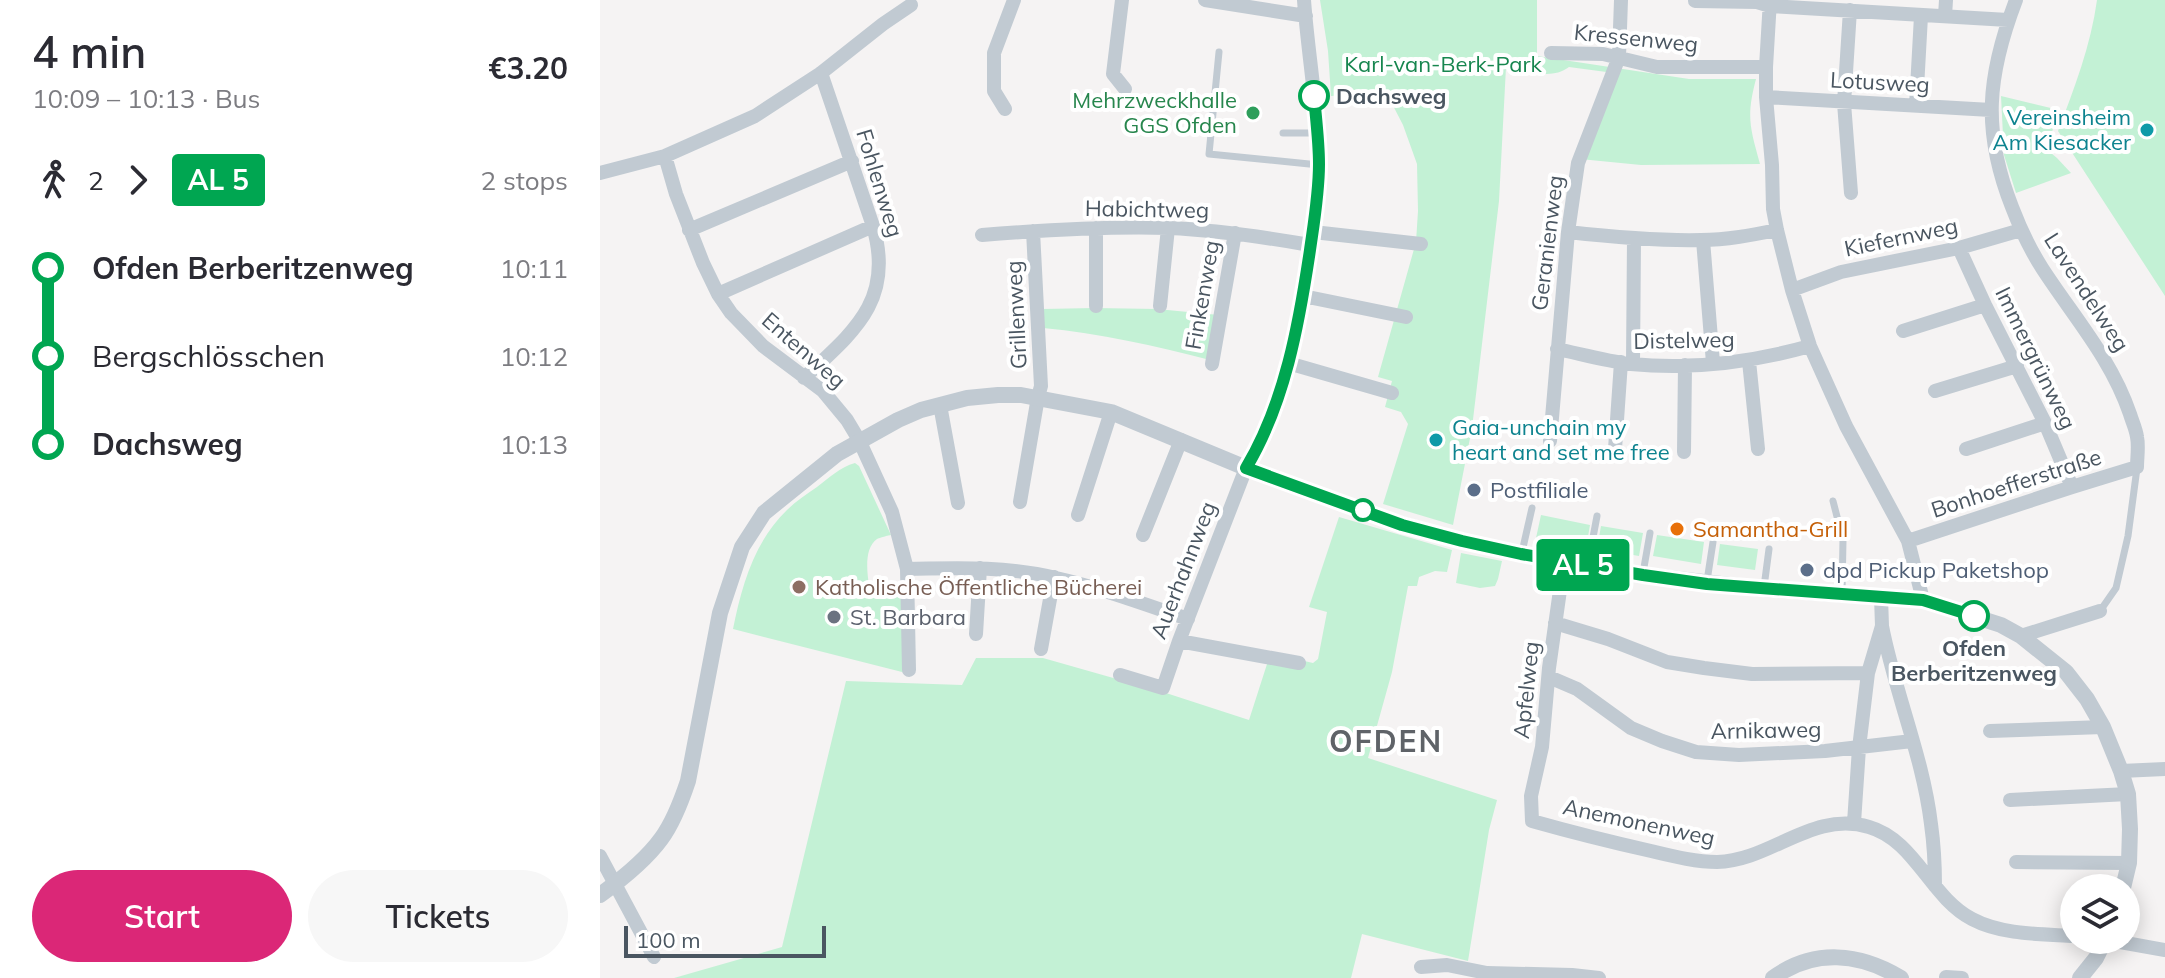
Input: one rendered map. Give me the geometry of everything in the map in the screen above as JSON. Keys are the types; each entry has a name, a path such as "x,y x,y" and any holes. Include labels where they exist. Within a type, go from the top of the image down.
{"street":[{"path":"1005,109 994,91 994,53 1014,0"},
{"path":"1122,0 1113,74 1125,89"},
{"path":"1205,0 1306,16"},
{"name":"Auerhahnweg","path":"1120,675 1163,688 1246,468 1261,442 1288,363 1303,296 1319,165 1304,0"},
{"name":"Geranienweg","path":"1550,441 1568,232 1578,163 1619,57 1621,0"},
{"path":"1945,16 1946,0"},
{"name":"Lavendelweg","path":"2016,0 1994,74 1991,110 1992,141 2003,184 2021,230 2042,267 2106,360 2124,395 2137,437 2137,467"},
{"path":"1695,1 1757,2 2008,20"},
{"path":"600,173 665,156 755,116 821,73 913,2"},
{"path":"1770,3 1766,97 1773,209 1792,290 1810,346 1846,426 1908,541 1923,600"},
{"path":"1850,10 1844,103 1851,193"},
{"path":"1916,106 1921,16"},
{"name":"Kressenweg","path":"1551,53 1603,54 1657,67 1766,67"},
{"name":"Fohlenweg","path":"804,378 854,331 867,312 880,267 873,226 821,73"},
{"name":"Lotusweg","path":"1766,97 1991,110"},
{"name":"Entenweg","path":"665,156 689,230 718,294 731,313 763,346 823,391 859,440 892,512 907,569 909,670"},
{"path":"689,230 852,161"},
{"path":"718,294 873,226"},
{"path":"1096,228 1096,306"},
{"name":"Habichtweg","path":"982,235 1096,228 1168,228 1421,244"},
{"path":"1160,306 1168,228"},
{"path":"1568,232 1634,239 1703,240 1777,230"},
{"name":"Kiefernweg","path":"1792,290 1841,272 1959,248 2021,230"},
{"name":"Grillenweg","path":"1020,502 1041,386 1033,231"},
{"name":"Finkenweg","path":"1212,364 1235,233"},
{"path":"1615,449 1627,363 1634,239"},
{"path":"1703,240 1713,363"},
{"name":"Immergrünweg","path":"1959,248 2045,423 2072,487"},
{"path":"1303,296 1406,317"},
{"path":"1903,331 1985,305"},
{"name":"Distelweg","path":"1557,349 1627,363 1685,365 1749,361 1810,346"},
{"path":"1749,361 1758,449"},
{"path":"1288,363 1392,393"},
{"path":"1684,452 1685,365"},
{"path":"1935,391 2017,366"},
{"path":"600,895 615,885 663,837 681,802 688,781 720,613 742,547 764,513 837,454 898,420 967,398 998,395 1038,397 1111,412 1246,468 1402,525 1462,541 1564,562 1707,584 1923,600 2001,625 2021,636 2066,672 2103,727 2128,794 2130,829 2126,874"},
{"path":"940,405 958,503"},
{"path":"1078,515 1111,412"},
{"path":"1966,449 2045,423"},
{"path":"1143,535 1181,440"},
{"name":"Bonhoefferstraße","path":"1908,541 2137,467"},
{"name":"Apfelweg","path":"1532,821 1531,796 1542,747 1564,562"},
{"path":"976,634 980,568"},
{"path":"907,569 980,568 1054,577 1188,619"},
{"path":"1041,649 1054,577"},
{"path":"1881,597 1882,626 1889,663 1912,741 1931,823 1935,887"},
{"path":"2021,636 2100,611"},
{"path":"1555,623 1667,662 1704,668 1752,674 1868,673"},
{"path":"1854,823 1868,673 1882,626"},
{"path":"1179,641 1299,663"},
{"name":"Arnikaweg","path":"1549,673 1631,728 1696,752 1739,755 1859,748 1912,741"},
{"path":"1990,731 2103,727"},
{"path":"2121,771 2165,769"},
{"path":"2010,800 2128,794"},
{"name":"Anemonenweg","path":"1532,821 1691,860 1717,862 1755,854 1807,830 1854,823 1887,833 1948,901 1971,919 2012,931 2060,935"},
{"path":"600,856 654,957"},
{"path":"2016,862 2129,863"},
{"path":"2140,946 2165,950"},
{"path":"2080,978 2098,954"},
{"path":"1773,978 1816,958 1850,958 1881,966 1901,978"},
{"path":"1421,967 1447,965 1500,974 1599,978"},
{"path":"1946,977 1962,978"}],"lane":[{"path":"1219,52 1209,154 1319,165"},
{"path":"1283,133 1317,133"},
{"path":"2100,611 2116,588 2128,536 2137,467"},
{"path":"1833,501 1843,540 1842,593"},
{"path":"1521,554 1532,508"},
{"path":"1587,566 1597,516"},
{"path":"1643,575 1650,533"},
{"path":"1707,584 1713,542"},
{"path":"1764,589 1769,549"}],"green space":[{"name":"Karl-van-Berk-Park","path":"1320,0 1537,0 1537,56 1689,79 1756,79 1750,122 1760,164 1641,165 1580,159 1614,73 1569,67 1547,74 1506,67 1499,201 1472,428 1453,525 1383,504 1408,424 1401,412 1385,407 1392,381 1378,377 1416,242 1417,164 1403,125 1387,94 1331,96"},
{"path":"2097,0 2165,0 2165,296 2058,131 2086,50"},
{"path":"2001,96 2059,110 2052,132 2039,143 2071,173 2016,193 2004,155"},
{"path":"1042,309 1157,309 1219,315 1210,360 1127,341 1043,328"},
{"path":"855,463 891,535 877,539 870,548 867,560 869,585 904,582 906,673 733,629 751,565 776,522 802,498 840,470"},
{"path":"1541,515 1590,525 1586,548 1536,538"},
{"path":"1339,517 1452,550 1447,572 1435,571 1419,577 1417,586 1408,586 1392,672 1368,758 1497,800 1489,830 1468,961 1362,934 1351,978 674,978 782,947 846,681 962,685 976,658 1043,658 1249,720 1268,661 1300,660 1313,663 1318,659 1327,612 1309,607"},
{"path":"1601,526 1643,533 1639,556 1597,549"},
{"path":"1657,535 1704,542 1701,564 1653,556"},
{"path":"1720,544 1758,549 1755,570 1717,565"},
{"path":"1461,553 1502,561 1495,586 1480,588 1456,583"}],"bus line":[{"path":"1314,96 1319,165 1303,296 1288,363 1261,442 1246,468 1402,525 1521,554 1707,584 1923,600 1974,616"}],"place":[{"name":"Dachsweg","path":"1314,96"},
{"name":"Mehrzweckhalle GGS Ofden","path":"1253,113"},
{"name":"Vereinsheim Am Kiesacker","path":"2147,130"},
{"name":"Gaia-unchain my heart and set me free","path":"1436,440"},
{"name":"Postfiliale","path":"1474,490"},
{"name":"Samantha-Grill","path":"1677,529"},
{"name":"dpd Pickup Paketshop","path":"1807,570"},
{"name":"Katholische Öffentliche Bücherei","path":"799,587"},
{"name":"Ofden Berberitzenweg","path":"1974,616"},
{"name":"St. Barbara","path":"834,617"}],"district":[{"name":"OFDEN","path":"1386,741"}]}
